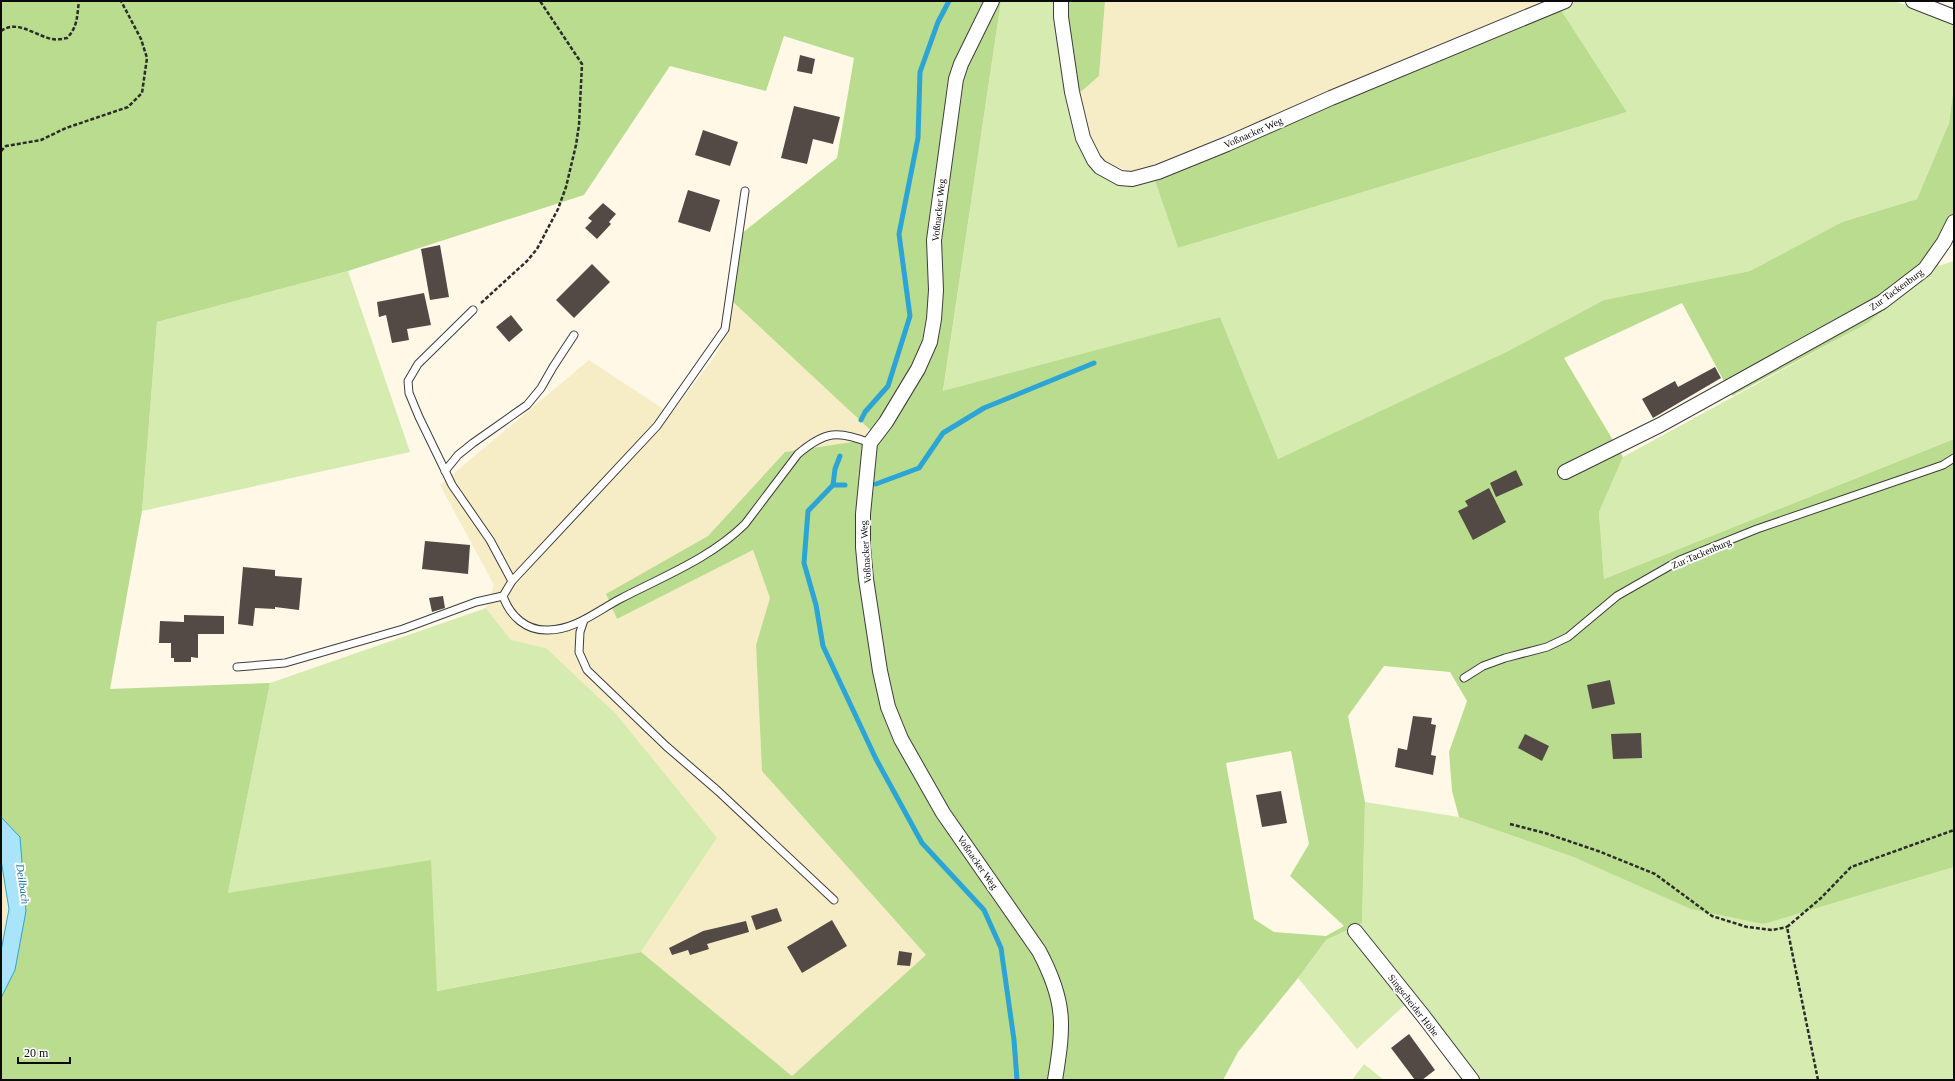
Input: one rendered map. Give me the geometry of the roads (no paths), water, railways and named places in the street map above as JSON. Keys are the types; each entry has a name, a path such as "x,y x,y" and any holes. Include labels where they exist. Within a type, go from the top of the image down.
{"street":[{"name":"Voßnacker Weg","path":"992,1 960,64 956,79 935,222 934,240 936,290 930,342 918,369 902,396 886,422 870,443 863,514 863,546 880,671 888,707 901,739 929,790 1035,945 1051,974 1059,996 1062,1015 1060,1049 1055,1080"},
{"name":"Voßnacker Weg","path":"1061,1 1066,55 1076,113 1083,138 1094,160 1100,167 1120,178 1132,179 1158,172 1227,144 1331,98 1565,1"},
{"path":"1913,1 1954,17"},
{"name":"Zur Tackenburg","path":"1565,472 1660,425 1882,302 1925,269 1944,242 1954,222"},
{"name":"Singscheider Höhe","path":"1354,931 1424,1017 1472,1080"}],"lane":[{"path":"237,667 285,663 404,629 476,602 503,596 512,581 657,426 725,329 745,191"},
{"path":"473,310 418,364 408,381 412,403 452,485 490,540 512,581"},
{"path":"445,471 458,455 468,447 528,405 541,388 574,335"},
{"path":"503,596 511,612 520,621 539,630 559,629 584,620 607,606 701,556 736,533 745,524 798,454 809,444 823,436 836,434 851,435 870,443"},
{"name":"Zur Tackenburg","path":"1464,678 1483,666 1505,658 1547,647 1568,637 1617,596 1680,560 1757,529 1943,465 1954,458"},
{"path":"584,620 580,632 579,652 588,670 666,746 718,792 834,900"}],"water":[{"name":"Deilbach","path":"1,817 20,837 26,911 15,970 1,998 1,951 9,909 1,860"}],"waterway":[{"path":"861,420 865,412 888,386 910,316 899,234 918,138 920,72 938,22 949,1"},
{"path":"876,484 919,468 943,433 984,408 1094,363"},
{"path":"840,456 835,469 833,485 808,511 804,563 816,605 823,646 876,759 922,843 984,910 1001,948 1014,1040 1017,1080"},
{"path":"833,485 845,485"}]}
